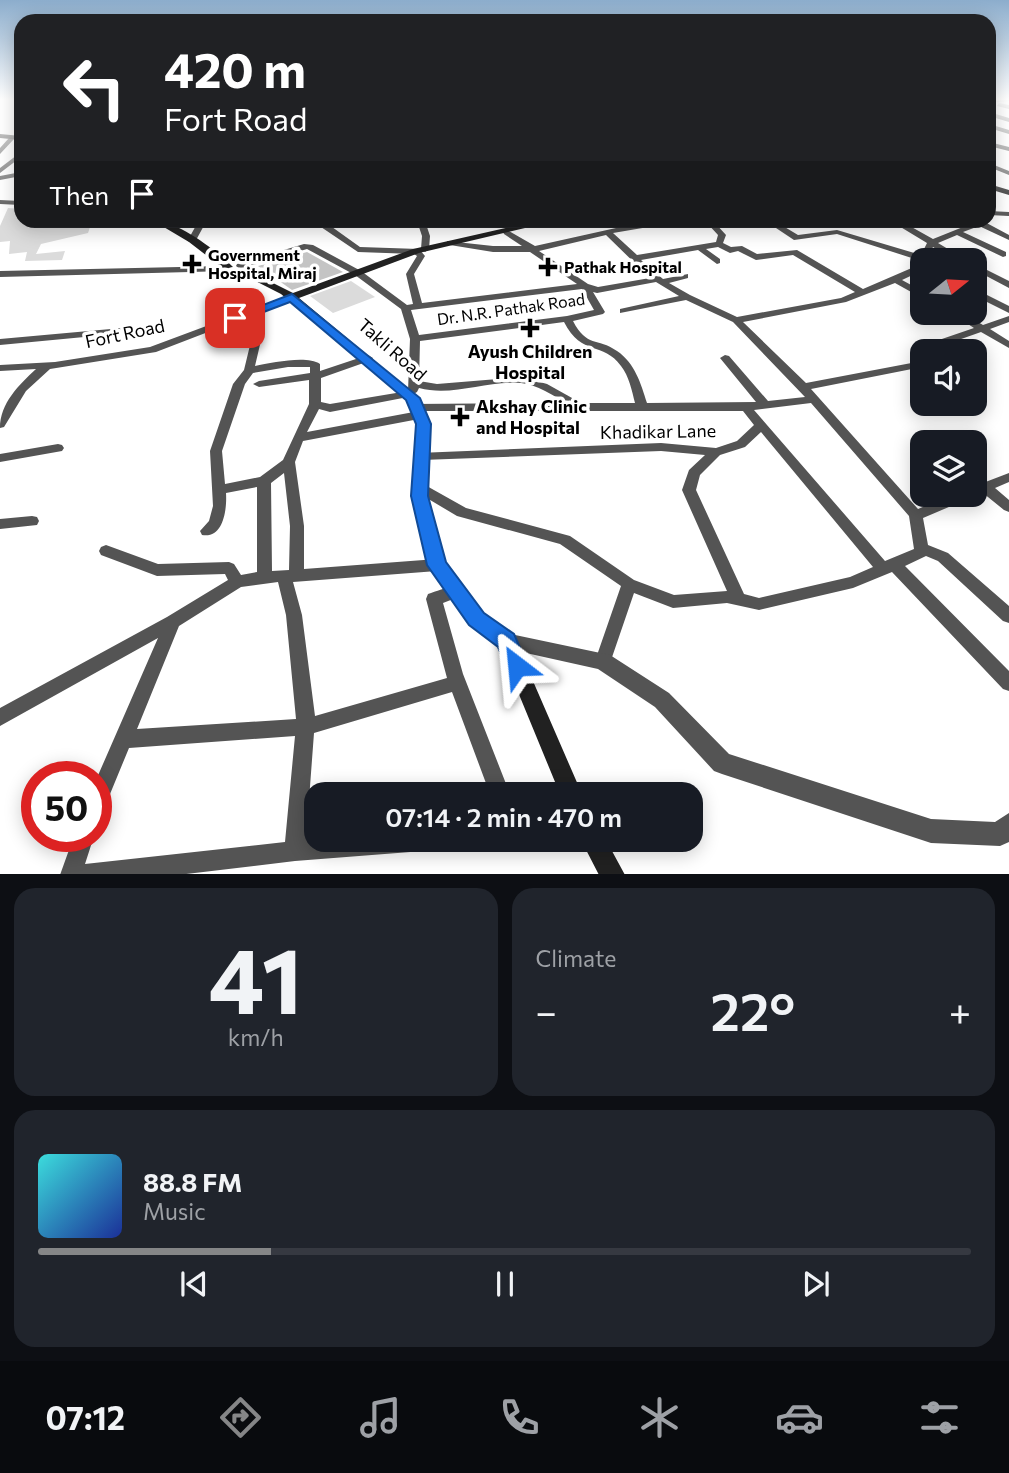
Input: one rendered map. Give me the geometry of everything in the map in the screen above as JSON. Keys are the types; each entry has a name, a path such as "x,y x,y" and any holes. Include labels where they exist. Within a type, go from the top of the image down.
{"main road":[{"name":"Takli Road","path":"170,228 233,268 278,287 368,358 414,399"},
{"path":"292,297 418,250 524,228"},
{"path":"414,399 424,424 419,496 437,565 476,619 506,641 566,782"},
{"path":"600,852 613,874"}],"street":[{"path":"0,152 14,141"},
{"path":"192,240 199,228"},
{"path":"302,228 307,246"},
{"path":"326,228 358,249 418,250"},
{"path":"418,250 426,236 423,228"},
{"path":"450,243 494,249 531,249 627,228"},
{"path":"716,228 722,235 719,244"},
{"path":"780,228 797,237 837,232 910,260"},
{"path":"906,228 940,248"},
{"path":"929,248 931,243 966,228"},
{"path":"988,228 1009,238"},
{"name":"Dr. N.R. Pathak Road","path":"415,339 600,312 585,286 507,232"},
{"path":"420,488 463,512 565,540 629,584 673,602 727,597 759,604 853,582 922,552 916,515 803,387 736,320 687,297 659,280 608,233"},
{"path":"958,233 1003,254"},
{"path":"635,258 719,244 730,250 739,248 755,257 794,252 863,293"},
{"path":"0,274 233,268 307,246 358,272 405,308 415,339 414,399"},
{"path":"699,247 717,261"},
{"path":"418,250 421,256 410,274 414,279 413,294 419,306"},
{"path":"736,320 843,300 910,273"},
{"path":"987,273 1009,285"},
{"path":"405,308 585,286 597,290 685,276"},
{"path":"895,280 910,288"},
{"name":"Fort Road","path":"0,368 46,366 152,350 292,297"},
{"path":"623,311 687,297"},
{"path":"987,298 1009,310"},
{"path":"207,531 215,523 220,506 221,489 216,451 239,384 249,370 257,336 235,318"},
{"path":"566,319 575,337 587,346 605,348 623,360 634,379 642,407"},
{"path":"950,339 1009,319"},
{"path":"982,327 1009,345"},
{"path":"0,342 133,330"},
{"path":"258,384 315,376 368,358"},
{"path":"725,358 765,405"},
{"path":"249,370 288,364 315,364 315,404 289,462 298,526 282,575"},
{"path":"1,422 22,389 46,366"},
{"path":"803,387 910,366"},
{"path":"298,438 414,399 425,388 524,380 552,389 577,406"},
{"path":"315,404 330,408 414,399 577,406 746,407 814,400"},
{"path":"746,407 760,426 888,567 1009,683"},
{"name":"Khadikar Lane","path":"422,456 661,447 716,452 741,444 760,426"},
{"path":"0,458 58,447"},
{"path":"716,452 694,473 689,490 739,600"},
{"path":"221,489 264,481 289,462"},
{"path":"987,487 1007,480"},
{"path":"264,481 301,663 306,727 295,851"},
{"path":"987,493 1009,507"},
{"path":"916,515 936,507"},
{"path":"0,524 32,520"},
{"path":"921,548 943,557 1009,616"},
{"path":"106,551 157,570 229,568 237,582"},
{"path":"0,718 173,622 237,582 282,575 437,565"},
{"path":"603,661 629,584"},
{"path":"456,592 434,598 456,683 495,782"},
{"path":"112,765 173,622"},
{"path":"506,641 603,661 662,700 722,763 931,831 1000,834 1009,825"},
{"path":"123,739 306,727 456,683"},
{"path":"78,874 304,850"},
{"path":"70,874 78,852"}],"shaded area":[{"path":"8,208 14,208 14,228 90,228 88,233 41,244 36,254 65,251 62,260 25,261 27,252 9,254 10,241 0,242 0,226"},
{"path":"351,281 375,297 333,313 310,296"}],"building":[{"path":"307,252 343,272 292,290 258,266"}],"place":[{"name":"Government Hospital, Miraj","path":"192,264"},
{"name":"Pathak Hospital","path":"548,267"},
{"name":"Ayush Children Hospital","path":"530,328"},
{"name":"Akshay Clinic and Hospital","path":"460,417"}],"route":[{"path":"235,318 292,297 368,358 412,398 424,424 419,496 437,565 476,619 506,641 517,666"}]}
